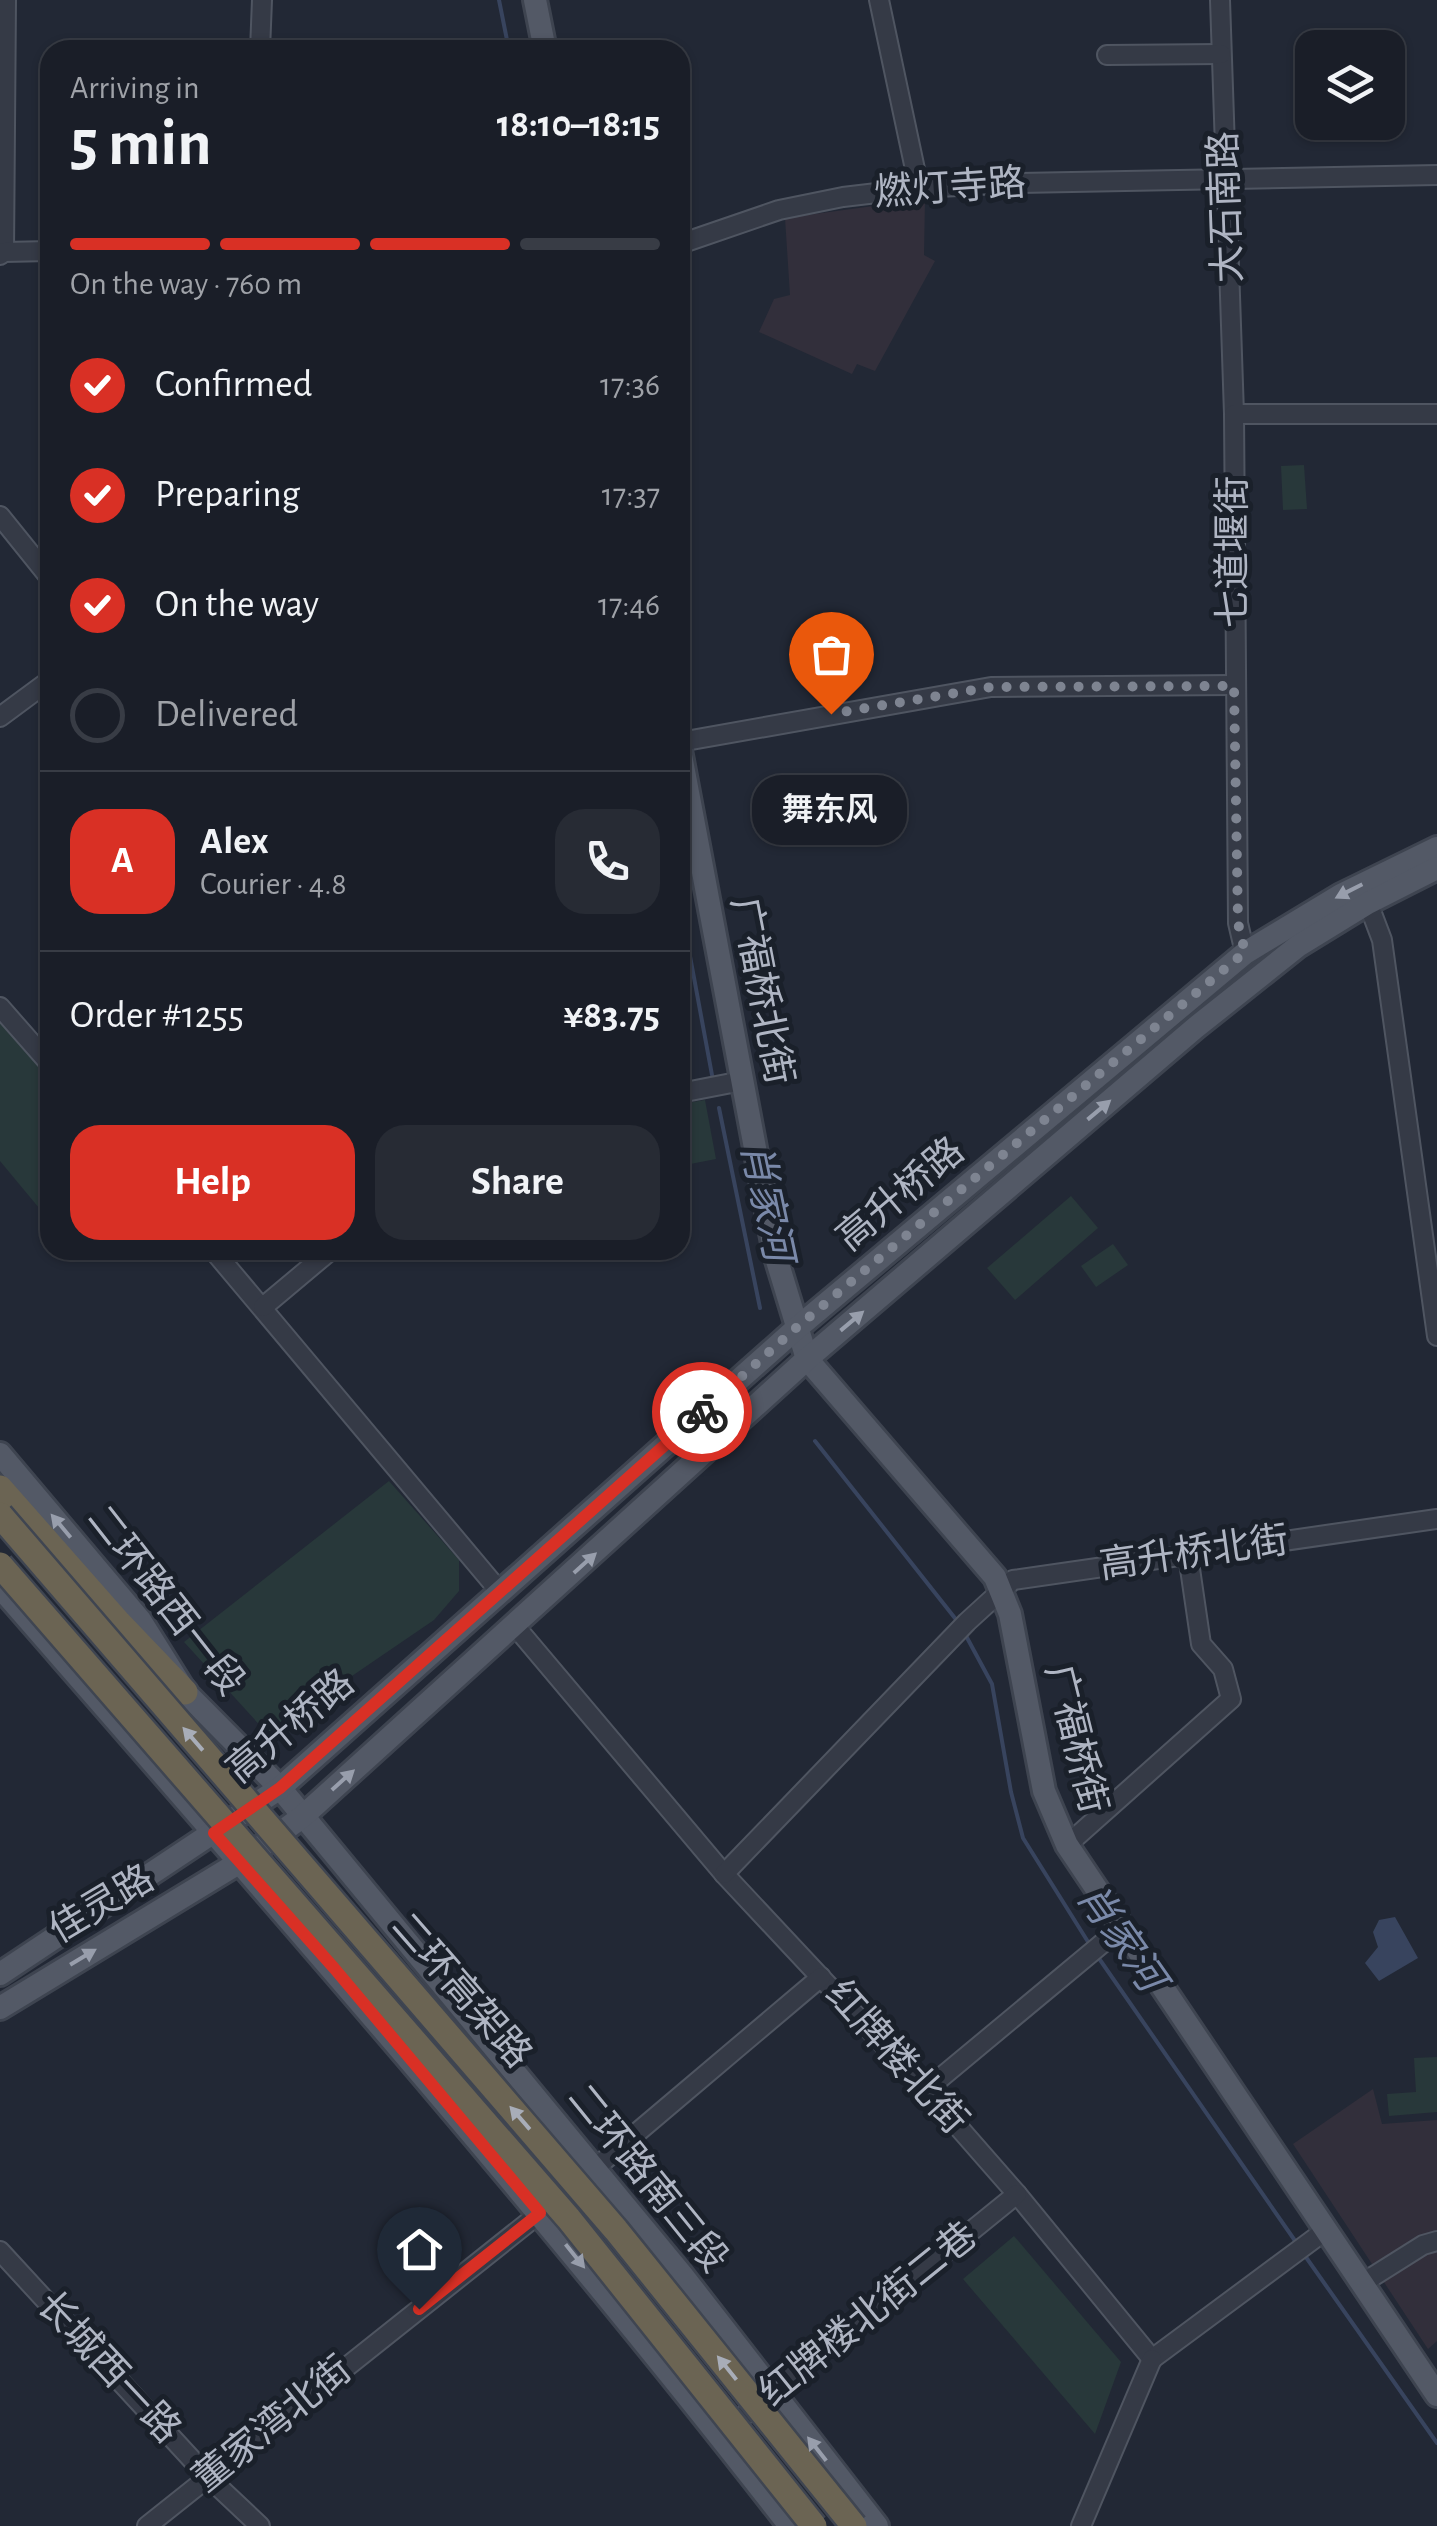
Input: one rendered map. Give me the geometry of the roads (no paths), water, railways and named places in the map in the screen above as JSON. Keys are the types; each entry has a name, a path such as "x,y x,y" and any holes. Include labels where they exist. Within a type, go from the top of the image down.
{"highway":[{"path":"0,1488 119,1623 186,1692"},
{"name":"二环高架路","path":"0,1515 616,2230 854,2526"},
{"name":"二环高架路","path":"0,1564 569,2218 814,2526"}],"main road":[{"path":"535,0 543,40"},
{"name":"广福桥北街","path":"690,803 775,1254 807,1359"},
{"name":"高升桥路","path":"214,1833 280,1788 796,1328 1245,952 1341,894 1437,848"},
{"name":"高升桥路","path":"240,1862 302,1818 807,1359 1195,1028 1298,946 1368,902 1437,868"},
{"name":"广福桥街","path":"807,1359 1001,1588 1010,1614 1044,1790 1066,1845 1318,2236 1361,2284 1437,2395"},
{"name":"二环路西一段","path":"0,1454 140,1620 186,1692 280,1788"},
{"path":"0,1588 540,2213 720,2435 778,2520"},
{"name":"二环路南三段","path":"280,1788 594,2168 877,2526"},
{"name":"佳灵路","path":"0,1974 214,1833"},
{"name":"佳灵路","path":"0,2008 240,1862"}],"street":[{"path":"6,0 2,253 40,251"},
{"path":"260,40 262,0"},
{"path":"879,0 919,188"},
{"name":"大石南路","path":"1220,0 1234,414"},
{"path":"1106,55 1221,54"},
{"name":"燃灯寺路","path":"690,241 779,210 919,188 1437,175"},
{"path":"1234,414 1437,414"},
{"name":"七道堰街","path":"1234,414 1238,923 1245,952"},
{"path":"0,516 40,566"},
{"path":"690,740 991,687 1234,686"},
{"path":"0,717 40,687"},
{"path":"1368,902 1382,940 1437,1336"},
{"path":"0,1007 40,1053"},
{"path":"690,1091 742,1081"},
{"path":"223,1260 501,1593"},
{"path":"263,1307 319,1260"},
{"name":"高升桥北街","path":"724,1874 962,1627 1013,1580 1437,1519"},
{"path":"1066,1845 1231,1698 1223,1668 1201,1644 1188,1555"},
{"name":"红牌楼北街","path":"515,1626 724,1874 1018,2194 1152,2359"},
{"path":"926,2090 1122,1927"},
{"path":"594,2168 822,1977"},
{"name":"红牌楼北街二巷","path":"720,2435 1018,2194"},
{"name":"董家湾北街","path":"147,2526 540,2213"},
{"path":"1081,2526 1152,2359 1318,2236"},
{"path":"1361,2284 1423,2245 1437,2241"},
{"name":"长城西一路","path":"0,2251 208,2477 260,2526"}],"water":[{"path":"1395,1917 1418,1958 1379,1981 1365,1963 1378,1947 1373,1932 1379,1920"}],"waterway":[{"name":"肖家河","path":"499,0 507,40"},
{"name":"肖家河","path":"690,956 712,1075"},
{"name":"肖家河","path":"719,1108 760,1308"},
{"name":"肖家河","path":"815,1441 958,1622"},
{"name":"肖家河","path":"965,1634 992,1684 1023,1838 1090,1945"},
{"name":"肖家河","path":"1098,1957 1298,2245"},
{"name":"肖家河","path":"1303,2253 1437,2443"}],"place":[{"name":"舞东风","path":"831,714"}]}
